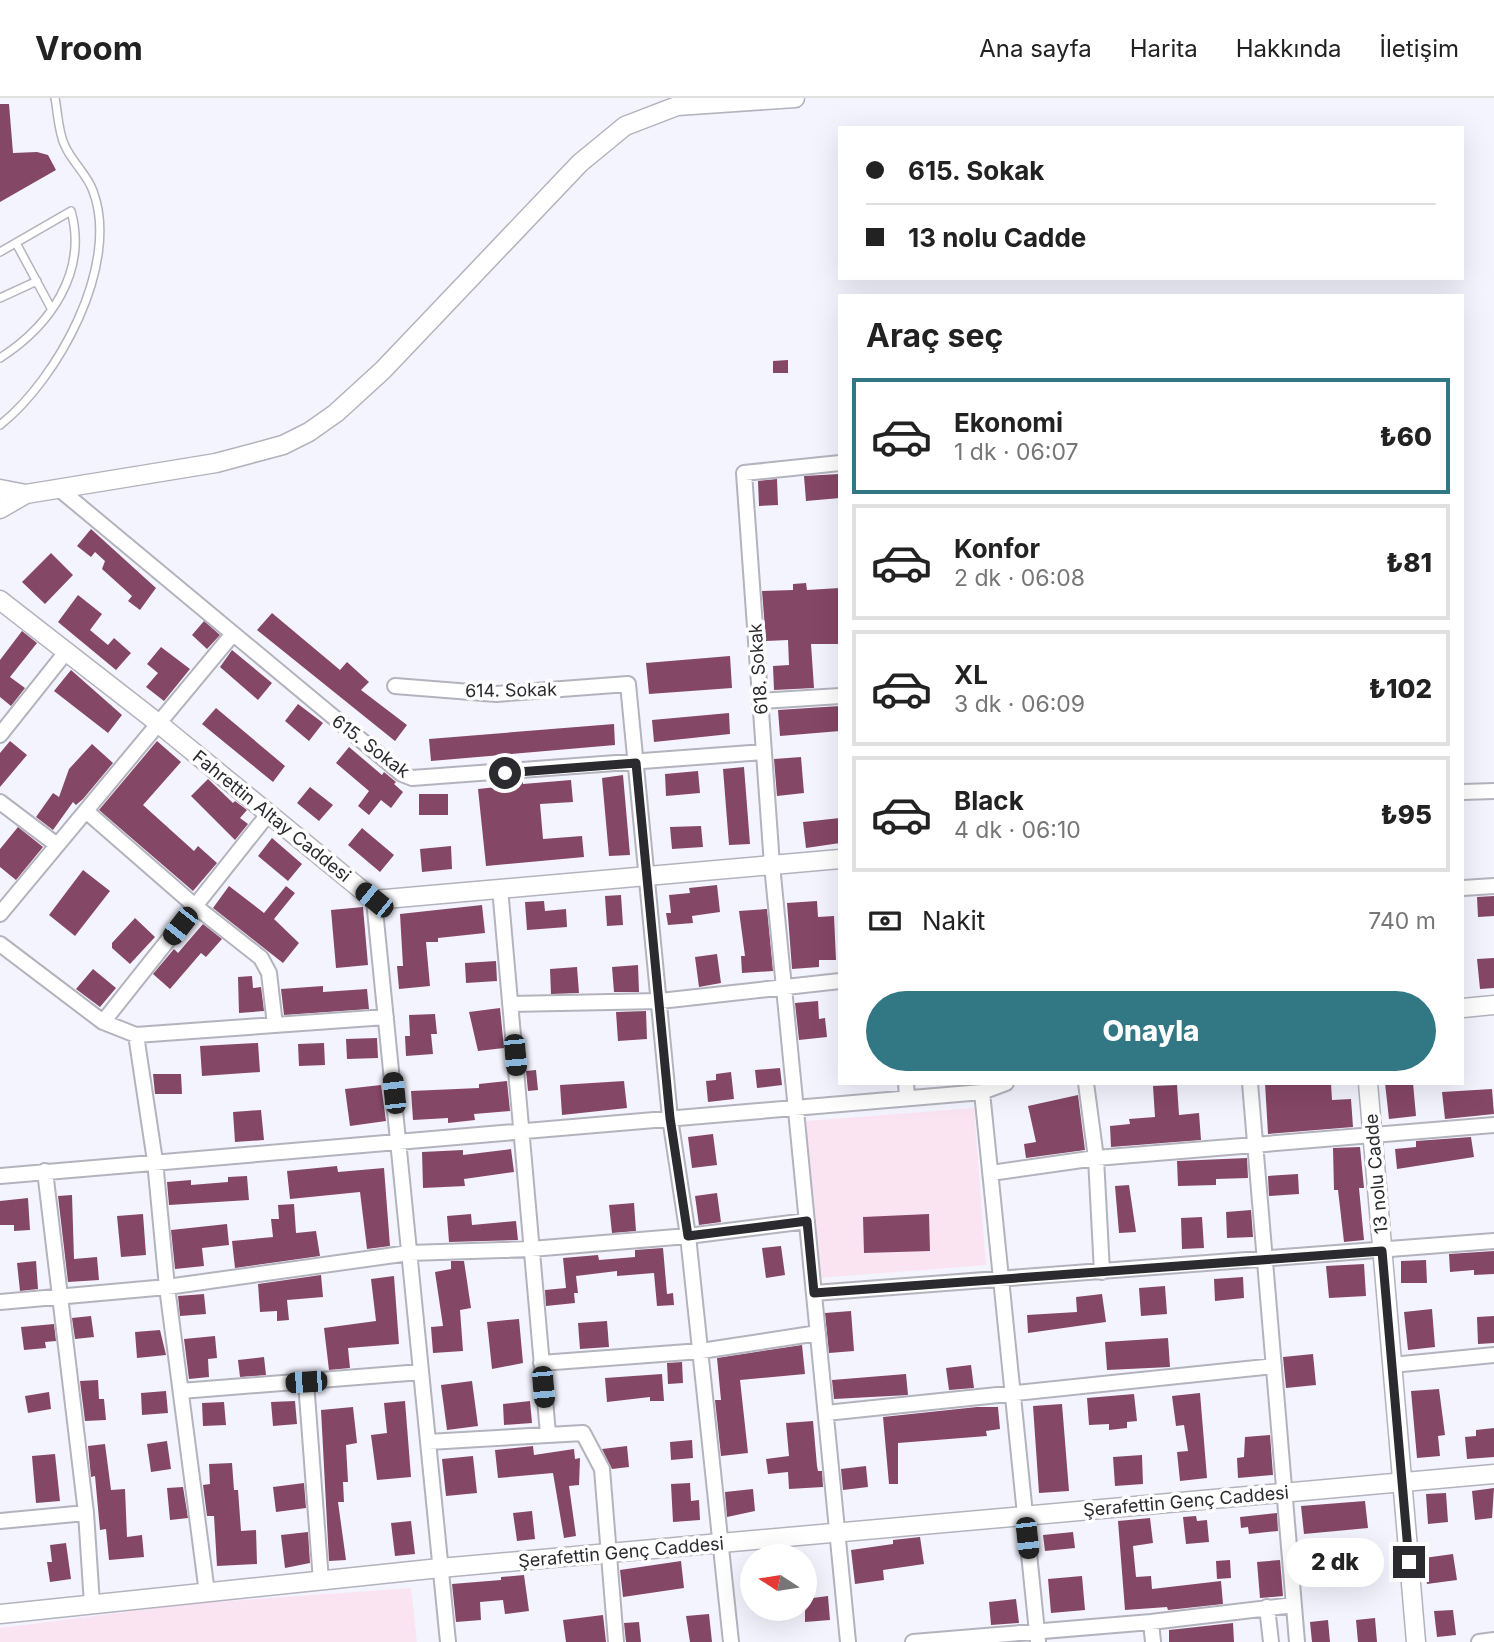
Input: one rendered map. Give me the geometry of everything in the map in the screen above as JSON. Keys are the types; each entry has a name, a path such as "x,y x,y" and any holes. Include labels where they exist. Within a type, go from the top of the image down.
{"street":[{"path":"0,509 26,494 216,463 284,445 336,413 383,370 580,163 625,126 654,112 677,106 795,98"},
{"name":"618. Sokak","path":"838,463 744,473 772,865 848,1642"},
{"name":"615. Sokak","path":"58,488 232,635 402,774 412,778 764,752"},
{"path":"0,489 26,494"},
{"name":"Fahrettin Altay Caddesi","path":"0,600 158,723 374,900"},
{"path":"0,914 232,635"},
{"path":"0,735 66,652"},
{"name":"614. Sokak","path":"395,686 496,694 628,684 636,763"},
{"path":"760,701 838,696"},
{"path":"636,763 670,1118 688,1236 718,1544 731,1642"},
{"path":"1464,792 1494,792"},
{"path":"0,802 57,845"},
{"path":"86,811 195,906 261,958 270,973 275,1025"},
{"path":"103,1022 269,813"},
{"path":"448,1642 374,900 838,859"},
{"path":"1464,888 1494,886"},
{"path":"500,888 548,1434"},
{"path":"3,952 103,1022 136,1035 386,1017"},
{"path":"510,1004 660,1001 838,981"},
{"path":"1464,1008 1494,1005"},
{"path":"136,1035 155,1161 167,1287 207,1593"},
{"path":"0,1176 670,1118 795,1106 907,1090 982,1092 1001,1085"},
{"path":"1086,1085 1096,1158 1102,1272"},
{"path":"1250,1085 1297,1642"},
{"name":"13 nolu Cadde","path":"1368,1085 1416,1642"},
{"path":"982,1092 1037,1636"},
{"path":"991,1173 1096,1158 1494,1125"},
{"path":"45,1171 86,1514 92,1604"},
{"path":"0,1301 167,1287 409,1253 531,1249 688,1236 807,1221"},
{"path":"814,1293 1494,1241"},
{"path":"541,1363 701,1351 818,1334"},
{"path":"1392,1365 1494,1355"},
{"path":"826,1412 1274,1366"},
{"path":"181,1391 421,1372"},
{"path":"306,1382 321,1581"},
{"path":"428,1442 583,1433 602,1469 616,1642"},
{"name":"Şerafettin Genç Caddesi","path":"0,1614 440,1568 1494,1474"},
{"path":"0,1521 86,1514"},
{"path":"913,1642 1037,1636 1294,1605"},
{"path":"1267,1607 1272,1642"},
{"path":"1151,1622 1153,1642"},
{"path":"1479,1642 1494,1640"}],"lane":[{"path":"0,425 26,403 48,373 80,312 96,272 98,219 94,192 63,143 55,98"},
{"path":"0,252 71,211 78,235 69,281 42,323 0,358"},
{"path":"16,243 51,308"},
{"path":"0,298 37,281"}],"shaded area":[{"path":"974,1108 986,1265 818,1278 806,1121"},
{"path":"411,1588 417,1642 0,1642 0,1628 189,1604"}],"building":[{"path":"0,104 9,104 13,153 37,152 48,155 56,170 0,202"},
{"path":"788,360 788,373 773,373 773,361"},
{"path":"838,474 838,498 806,501 804,476"},
{"path":"777,479 778,505 759,506 758,481"},
{"path":"91,529 156,588 140,610 128,601 132,596 102,569 105,561 95,552 91,557 77,546"},
{"path":"51,553 73,575 45,604 22,582"},
{"path":"806,583 807,590 838,588 838,644 811,644 814,688 774,690 773,666 789,665 788,640 766,641 762,591 793,590 793,584"},
{"path":"78,595 102,614 90,630 108,645 114,638 131,653 116,670 58,622"},
{"path":"272,613 340,670 347,662 369,682 361,690 407,725 395,741 257,630"},
{"path":"204,621 220,635 207,649 192,635"},
{"path":"22,631 37,643 10,677 25,688 11,706 0,697 0,660"},
{"path":"161,647 190,669 164,701 146,687 158,673 147,664"},
{"path":"232,650 272,683 258,700 220,667"},
{"path":"730,656 732,688 649,694 646,663"},
{"path":"71,670 122,715 108,733 54,691"},
{"path":"298,704 323,723 309,741 285,721"},
{"path":"838,706 838,731 780,736 778,710"},
{"path":"216,708 285,766 273,782 202,724"},
{"path":"729,713 730,734 654,742 652,720"},
{"path":"614,724 615,745 431,761 429,739"},
{"path":"10,741 27,755 0,787 0,753"},
{"path":"157,741 181,762 143,805 194,851 198,846 217,863 193,891 99,810"},
{"path":"92,744 113,763 83,799 76,805 73,802 53,830 36,817 53,793 59,797 69,769"},
{"path":"349,747 382,775 384,772 396,782 394,784 403,792 391,808 381,800 369,815 358,806 369,791 336,763"},
{"path":"801,757 804,793 777,796 774,759"},
{"path":"744,767 750,844 729,845 723,769"},
{"path":"698,771 700,793 666,796 665,774"},
{"path":"623,775 630,855 609,856 602,778"},
{"path":"208,779 233,803 235,801 247,810 240,818 248,824 235,840 191,796"},
{"path":"523,779 523,784 571,780 573,802 540,804 543,839 582,836 584,857 486,866 478,789 507,786 506,781"},
{"path":"310,787 333,805 319,821 297,803"},
{"path":"419,794 448,794 448,815 419,815"},
{"path":"838,818 838,843 806,848 803,822"},
{"path":"701,826 703,847 672,849 670,827"},
{"path":"18,827 43,847 16,880 0,867 0,849"},
{"path":"362,828 394,855 380,872 348,845"},
{"path":"272,838 302,864 288,881 258,856"},
{"path":"451,846 452,869 422,872 420,849"},
{"path":"83,870 110,891 75,936 49,915"},
{"path":"717,885 720,912 692,916 693,923 668,925 666,913 671,913 669,895 690,893 689,888"},
{"path":"229,886 264,913 286,886 295,893 274,919 299,943 283,963 213,908"},
{"path":"621,895 623,925 607,926 605,896"},
{"path":"1494,896 1494,916 1478,917 1477,897"},
{"path":"544,901 545,911 566,909 567,927 527,930 525,902"},
{"path":"817,901 818,917 834,916 836,960 819,960 819,967 792,969 787,903"},
{"path":"482,905 485,933 438,938 438,942 426,942 430,986 399,989 397,966 403,966 400,914"},
{"path":"363,907 368,965 336,968 331,910"},
{"path":"767,909 773,971 742,973 741,956 745,956 739,911"},
{"path":"135,918 155,937 130,964 112,948 112,943"},
{"path":"203,924 222,939 206,957 201,953 170,989 153,974 174,949 178,953"},
{"path":"717,954 721,983 699,987 695,957"},
{"path":"1494,958 1494,988 1480,989 1477,959"},
{"path":"496,961 497,981 466,983 465,963"},
{"path":"638,965 639,992 614,992 612,967"},
{"path":"577,967 579,993 551,994 550,969"},
{"path":"93,969 116,988 100,1007 76,989"},
{"path":"252,976 253,988 261,987 264,1011 239,1013 238,977"},
{"path":"323,986 323,992 367,989 369,1009 284,1015 281,989"},
{"path":"818,1001 819,1019 825,1018 827,1037 799,1040 795,1003"},
{"path":"500,1008 504,1048 478,1051 469,1012"},
{"path":"646,1011 647,1039 618,1041 616,1012"},
{"path":"435,1014 437,1034 431,1034 433,1054 406,1056 405,1036 410,1036 409,1015"},
{"path":"377,1038 378,1058 347,1059 346,1039"},
{"path":"258,1043 260,1072 202,1076 200,1046"},
{"path":"324,1043 325,1065 299,1066 298,1044"},
{"path":"780,1068 782,1085 757,1088 755,1070"},
{"path":"536,1070 538,1090 528,1091 526,1071"},
{"path":"731,1072 734,1099 708,1102 706,1081 716,1080 716,1074"},
{"path":"153,1074 181,1074 182,1094 155,1094"},
{"path":"507,1081 510,1111 474,1114 475,1120 448,1123 448,1118 413,1120 411,1091 479,1088 479,1084"},
{"path":"624,1081 627,1108 562,1115 560,1085"},
{"path":"381,1085 386,1121 350,1126 345,1089"},
{"path":"1177,1085 1179,1115 1199,1113 1201,1140 1111,1147 1110,1126 1130,1124 1129,1119 1155,1117 1153,1086"},
{"path":"1265,1085 1331,1085 1332,1100 1351,1099 1353,1127 1268,1134"},
{"path":"1385,1085 1413,1085 1416,1116 1389,1119"},
{"path":"1492,1089 1494,1114 1445,1119 1442,1092"},
{"path":"1078,1095 1085,1150 1026,1158 1024,1144 1036,1142 1028,1106"},
{"path":"261,1110 264,1140 235,1142 233,1112"},
{"path":"713,1134 717,1165 692,1168 688,1137"},
{"path":"1471,1137 1474,1157 1397,1169 1395,1149 1416,1147 1416,1141"},
{"path":"1360,1147 1364,1188 1359,1188 1364,1240 1344,1242 1338,1190 1334,1190 1333,1148"},
{"path":"511,1149 514,1172 464,1179 465,1186 423,1188 422,1152 463,1150 463,1155"},
{"path":"1247,1158 1248,1178 1216,1179 1216,1185 1178,1186 1177,1161"},
{"path":"337,1166 338,1172 384,1168 390,1246 367,1249 360,1192 290,1199 287,1171"},
{"path":"1298,1174 1299,1194 1269,1196 1268,1176"},
{"path":"247,1176 249,1200 169,1205 167,1182 191,1180 191,1185 228,1182 228,1177"},
{"path":"1129,1185 1136,1232 1119,1233 1115,1186"},
{"path":"717,1193 721,1222 699,1225 695,1196"},
{"path":"72,1195 74,1259 97,1257 99,1280 68,1282 58,1196"},
{"path":"28,1198 30,1230 14,1231 14,1225 0,1225 0,1201"},
{"path":"634,1203 636,1231 612,1233 609,1205"},
{"path":"294,1204 296,1233 316,1231 320,1256 235,1268 232,1241 273,1237 271,1219 279,1219 278,1205"},
{"path":"1251,1210 1253,1237 1227,1238 1226,1212"},
{"path":"143,1214 146,1255 121,1257 117,1216"},
{"path":"471,1214 472,1225 516,1221 518,1240 449,1242 447,1216"},
{"path":"929,1214 930,1251 864,1253 863,1217"},
{"path":"1202,1217 1204,1248 1182,1249 1181,1218"},
{"path":"227,1224 229,1245 202,1248 204,1266 175,1269 171,1230"},
{"path":"781,1246 785,1275 766,1278 762,1248"},
{"path":"663,1248 667,1294 673,1293 674,1305 657,1306 654,1273 617,1276 617,1271 576,1276 578,1293 574,1293 575,1303 546,1306 545,1290 566,1288 563,1258 598,1255 599,1260 635,1257 635,1250"},
{"path":"1494,1251 1494,1274 1474,1275 1474,1270 1450,1272 1449,1254"},
{"path":"1426,1260 1427,1283 1401,1283 1401,1261"},
{"path":"36,1261 38,1289 20,1291 17,1263"},
{"path":"451,1261 464,1261 471,1308 460,1310 463,1351 433,1353 431,1327 443,1326 435,1272 451,1269"},
{"path":"1364,1264 1366,1296 1329,1298 1326,1266"},
{"path":"321,1275 323,1297 287,1300 289,1320 277,1321 277,1311 260,1312 258,1284"},
{"path":"394,1276 399,1344 348,1348 350,1368 329,1370 324,1328 376,1321 371,1279"},
{"path":"1243,1277 1244,1298 1215,1301 1214,1279"},
{"path":"1165,1286 1167,1314 1141,1316 1139,1288"},
{"path":"204,1294 206,1314 180,1316 178,1296"},
{"path":"1102,1294 1106,1322 1028,1333 1027,1315 1077,1312 1076,1297"},
{"path":"1432,1309 1435,1347 1408,1350 1404,1312"},
{"path":"851,1311 854,1351 829,1353 825,1313"},
{"path":"91,1316 94,1337 75,1339 72,1318"},
{"path":"1494,1316 1494,1343 1478,1344 1477,1317"},
{"path":"519,1319 523,1363 492,1369 487,1322"},
{"path":"607,1321 609,1347 580,1349 578,1323"},
{"path":"54,1324 56,1341 45,1342 46,1348 24,1350 21,1327"},
{"path":"160,1330 166,1355 137,1358 135,1332"},
{"path":"215,1336 217,1358 208,1359 209,1377 189,1379 184,1339"},
{"path":"1168,1338 1170,1367 1107,1370 1105,1342"},
{"path":"802,1345 805,1374 740,1380 748,1453 721,1456 715,1400 721,1400 717,1358"},
{"path":"1313,1354 1316,1385 1286,1388 1283,1357"},
{"path":"264,1357 266,1375 240,1377 238,1360"},
{"path":"682,1362 683,1383 668,1384 667,1363"},
{"path":"971,1365 974,1388 949,1390 946,1368"},
{"path":"662,1374 664,1401 650,1401 650,1397 607,1402 605,1378"},
{"path":"906,1374 908,1395 834,1399 832,1380"},
{"path":"98,1380 99,1399 104,1399 106,1420 85,1421 80,1381"},
{"path":"472,1381 478,1426 447,1430 441,1385"},
{"path":"1439,1389 1445,1435 1438,1436 1440,1456 1417,1458 1411,1391"},
{"path":"166,1391 168,1413 142,1415 141,1393"},
{"path":"49,1392 51,1409 28,1413 25,1396"},
{"path":"1200,1393 1207,1478 1180,1481 1177,1452 1188,1451 1184,1425 1176,1426 1172,1396"},
{"path":"1134,1394 1137,1421 1127,1422 1127,1428 1109,1430 1109,1424 1089,1425 1087,1398"},
{"path":"295,1401 297,1424 273,1426 271,1402"},
{"path":"405,1401 411,1477 377,1480 371,1435 387,1433 384,1403"},
{"path":"530,1401 532,1423 504,1425 503,1404"},
{"path":"224,1402 226,1425 203,1426 202,1403"},
{"path":"1062,1404 1069,1491 1039,1493 1033,1406"},
{"path":"353,1407 357,1443 346,1445 348,1482 343,1482 344,1502 338,1502 346,1560 329,1561 321,1410"},
{"path":"998,1407 1000,1429 986,1431 987,1436 898,1443 898,1484 889,1484 883,1417"},
{"path":"813,1421 817,1466 818,1471 822,1471 823,1487 789,1489 788,1472 768,1474 766,1459 789,1456 786,1423"},
{"path":"1494,1428 1494,1457 1467,1459 1465,1437 1476,1436 1476,1430"},
{"path":"1270,1435 1273,1475 1238,1478 1237,1458 1244,1457 1245,1437"},
{"path":"692,1440 693,1458 671,1460 670,1442"},
{"path":"167,1441 171,1469 151,1472 147,1444"},
{"path":"105,1444 111,1490 125,1489 127,1537 142,1535 144,1557 109,1560 106,1529 100,1530 95,1476 91,1477 88,1446"},
{"path":"533,1446 534,1455 574,1449 575,1459 580,1458 579,1485 569,1486 576,1536 564,1538 553,1473 498,1478 495,1450"},
{"path":"627,1446 629,1467 612,1469 602,1449"},
{"path":"55,1454 60,1501 36,1503 32,1456"},
{"path":"1142,1455 1143,1484 1115,1486 1113,1457"},
{"path":"473,1456 477,1493 446,1496 442,1459"},
{"path":"232,1463 234,1490 238,1490 241,1531 256,1530 257,1564 217,1566 214,1516 207,1516 203,1485 210,1484 209,1464"},
{"path":"866,1466 868,1487 843,1490 841,1469"},
{"path":"304,1483 306,1508 276,1512 273,1487"},
{"path":"690,1483 691,1501 699,1500 700,1520 673,1522 671,1484"},
{"path":"183,1487 188,1518 170,1520 167,1488"},
{"path":"1494,1488 1492,1518 1475,1520 1472,1491"},
{"path":"753,1489 755,1511 727,1517 725,1492"},
{"path":"1446,1493 1448,1522 1428,1524 1426,1494"},
{"path":"1365,1501 1368,1528 1304,1534 1301,1506"},
{"path":"532,1511 535,1539 517,1541 513,1513"},
{"path":"1277,1513 1278,1531 1249,1534 1248,1527 1241,1528 1240,1517"},
{"path":"1196,1516 1197,1521 1207,1520 1209,1542 1186,1544 1183,1517"},
{"path":"1150,1518 1153,1543 1133,1546 1136,1577 1151,1576 1152,1589 1221,1581 1223,1604 1168,1610 1167,1607 1125,1610 1118,1521"},
{"path":"411,1521 415,1554 395,1556 391,1523"},
{"path":"308,1532 310,1563 285,1568 281,1535"},
{"path":"1073,1532 1075,1548 1045,1551 1043,1535"},
{"path":"920,1537 924,1564 883,1570 884,1580 855,1584 851,1550"},
{"path":"66,1543 71,1579 50,1582 47,1562 52,1562 50,1545"},
{"path":"1453,1554 1457,1580 1427,1584 1424,1558"},
{"path":"1329,1555 1330,1576 1301,1578 1300,1556"},
{"path":"1230,1560 1231,1578 1217,1579 1216,1561"},
{"path":"1280,1560 1283,1596 1260,1598 1257,1562"},
{"path":"681,1561 684,1588 623,1597 620,1570"},
{"path":"524,1575 529,1611 505,1614 503,1600 480,1602 481,1620 456,1622 452,1584 501,1580 501,1577"},
{"path":"1082,1576 1085,1610 1051,1613 1048,1579"},
{"path":"828,1596 830,1620 805,1622 817,1621 817,1597"},
{"path":"1016,1599 1019,1623 991,1625 989,1602"},
{"path":"1453,1610 1456,1635 1437,1637 1434,1611"},
{"path":"709,1614 712,1642 690,1642 686,1616"},
{"path":"603,1615 606,1642 566,1642 563,1620"},
{"path":"1375,1618 1377,1642 1358,1642 1356,1620"},
{"path":"1328,1620 1330,1642 1312,1642 1310,1622"},
{"path":"639,1622 641,1642 626,1642 624,1623"},
{"path":"1233,1623 1234,1642 1169,1642 1169,1630"}],"route":[{"path":"505,773 636,763 670,1118 688,1236 807,1221 814,1293 1382,1251 1409,1562"}]}
